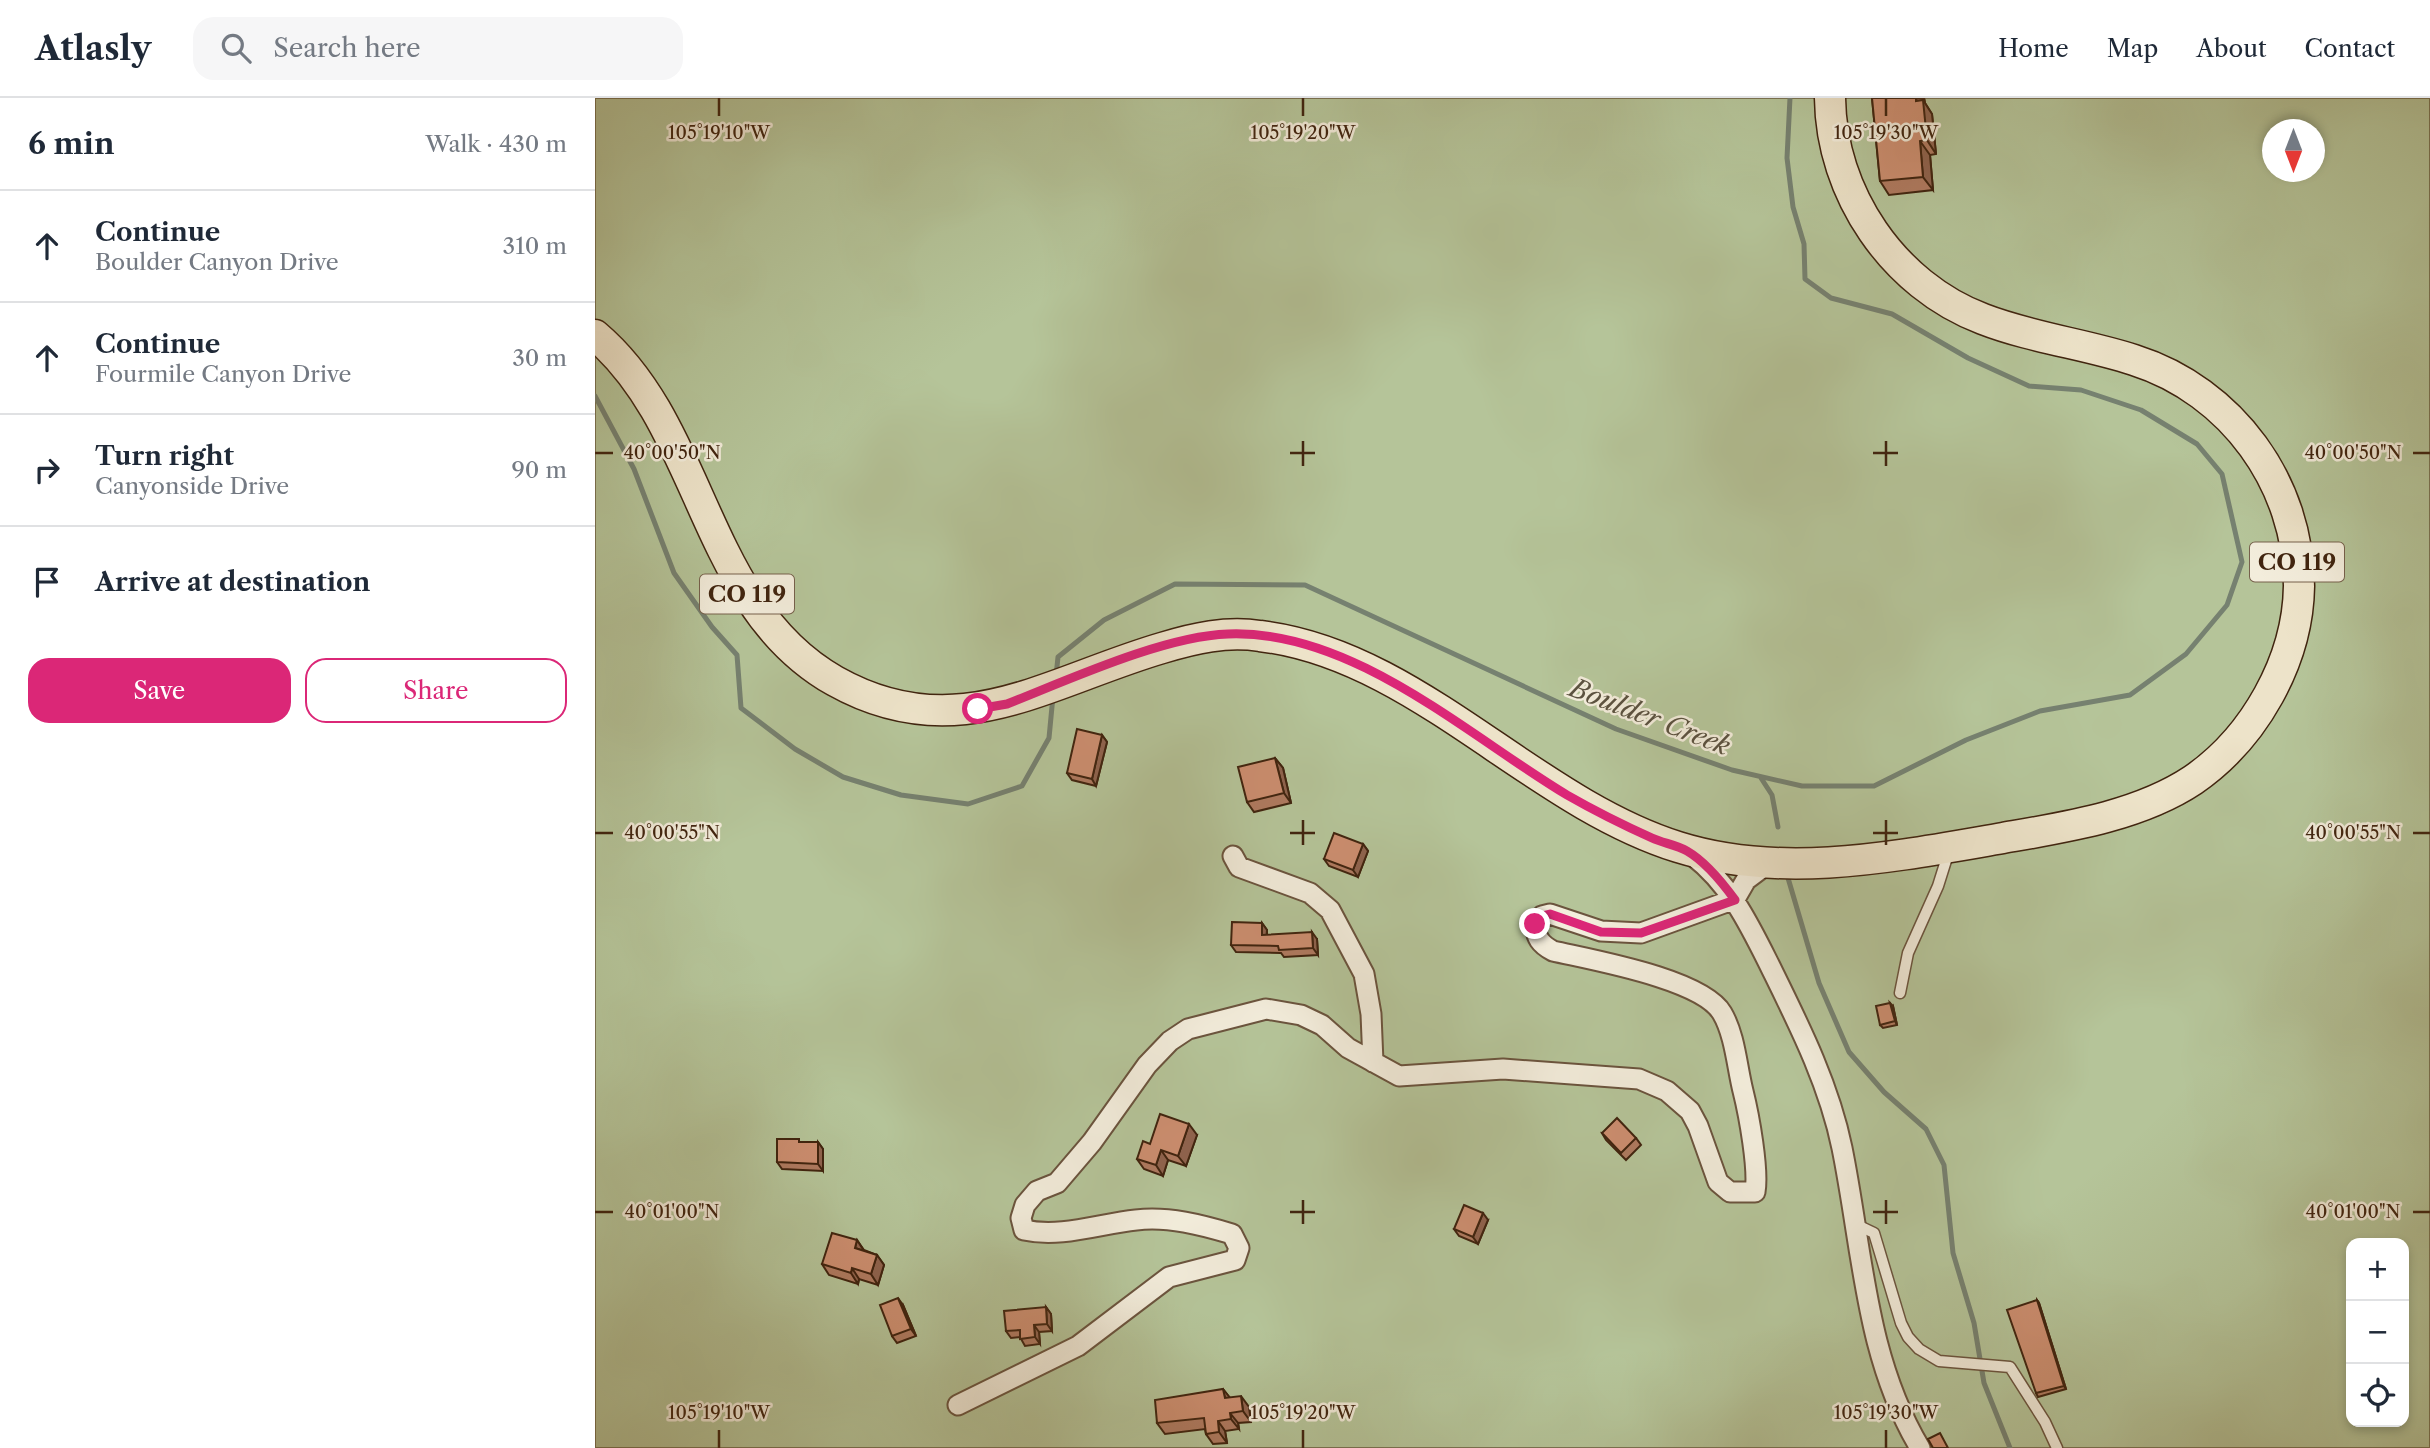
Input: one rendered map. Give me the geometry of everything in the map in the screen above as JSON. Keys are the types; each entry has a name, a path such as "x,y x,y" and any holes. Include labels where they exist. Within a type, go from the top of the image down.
{"main road":[{"name":"CO 119","path":"595,335 629,369 654,405 713,533 756,610 801,659 838,682 871,697 908,707 956,710 1007,704 1076,677 1193,638 1228,634 1291,641 1333,655 1374,674 1437,709 1594,811 1686,850 1771,861 1880,859 2046,830 2134,808 2188,783 2223,756 2249,726 2286,655 2297,613 2299,586 2295,547 2288,516 2268,468 2250,440 2227,415 2196,389 2136,360 1984,320 1956,307 1925,287 1870,227 1848,189 1833,145 1830,98"}],"street":[{"path":"1686,850 1706,866 1735,900 1791,1008 1826,1091 1842,1147 1874,1339 1907,1426 1920,1448"},
{"path":"1233,856 1239,867 1310,894 1330,910 1364,974 1371,1014 1373,1062"},
{"path":"958,1405 1078,1346 1169,1277 1235,1260 1239,1248 1232,1234 1198,1223 1140,1219 1044,1234 1024,1230 1021,1218 1025,1205 1037,1191 1057,1183 1092,1142 1147,1065 1170,1041 1188,1029 1266,1009 1279,1010 1301,1015 1322,1025 1348,1048 1399,1076 1416,1077 1503,1069 1639,1079 1667,1091 1690,1111 1718,1182 1730,1192 1755,1192 1756,1164 1745,1100 1721,1012 1707,997 1662,978 1542,946 1536,937 1535,924 1542,916 1550,914 1601,932 1641,933 1735,900 1747,880 1771,861"}],"lane":[{"path":"1900,993 1908,953 1938,886 1950,847"},
{"path":"1853,1223 1874,1233 1907,1337 1930,1357 1969,1364 2010,1367 2016,1372 2057,1448"}],"green space":[{"path":"595,98 2430,98 2430,1448 595,1448"}],"building":[{"path":"1872,98 1923,100 1927,140 1920,141 1923,177 1880,181"},
{"path":"1077,729 1102,735 1092,779 1067,773"},
{"path":"1275,758 1284,793 1247,802 1238,767"},
{"path":"1334,833 1363,844 1353,870 1324,859"},
{"path":"1232,922 1262,923 1262,935 1312,932 1313,948 1279,950 1278,946 1231,945"},
{"path":"1890,1003 1895,1021 1880,1025 1876,1006"},
{"path":"1160,1114 1189,1124 1178,1156 1161,1150 1156,1165 1137,1159 1143,1141 1150,1144"},
{"path":"1617,1118 1636,1138 1621,1153 1602,1133"},
{"path":"777,1139 818,1142 818,1164 777,1162"},
{"path":"1464,1205 1483,1213 1473,1237 1454,1229"},
{"path":"832,1233 857,1240 855,1248 877,1255 871,1274 852,1268 851,1273 822,1264"},
{"path":"898,1298 911,1329 892,1336 880,1305"},
{"path":"2037,1300 2064,1386 2036,1393 2007,1310"},
{"path":"1046,1307 1047,1324 1034,1325 1035,1337 1020,1339 1020,1330 1006,1331 1004,1311"},
{"path":"1223,1389 1225,1398 1241,1396 1243,1411 1230,1413 1231,1419 1218,1421 1219,1432 1206,1434 1204,1418 1157,1423 1155,1400"},
{"path":"1940,1433 1948,1448 1933,1448 1928,1439"}],"waterway":[{"name":"Boulder Creek","path":"1056,676 1058,657 1104,620 1175,584 1305,585 1616,729 1732,770 1802,786 1874,786 1966,740 2040,711 2130,695 2186,654 2227,605 2242,562 2222,474 2197,444 2141,410 2081,390 2029,386 1968,358 1892,314 1831,298 1805,279 1804,244 1793,207 1787,158 1790,98"},
{"name":"Boulder Creek","path":"595,396 634,469 674,573 712,627 737,655 741,708 795,749 843,777 901,795 968,804 1022,786 1049,738 1053,696"},
{"path":"1761,778 1772,795 1778,827"},
{"path":"1788,878 1819,983 1849,1052 1884,1092 1926,1129 1944,1165 1953,1253 1974,1323 1984,1383 2010,1448"}],"route":[{"path":"978,709 1007,704 1146,652 1193,638 1228,634 1260,635 1291,641 1333,655 1374,674 1437,709 1594,811 1656,840 1686,850 1706,866 1735,900 1641,933 1601,932 1550,914 1542,916 1535,924"}]}
